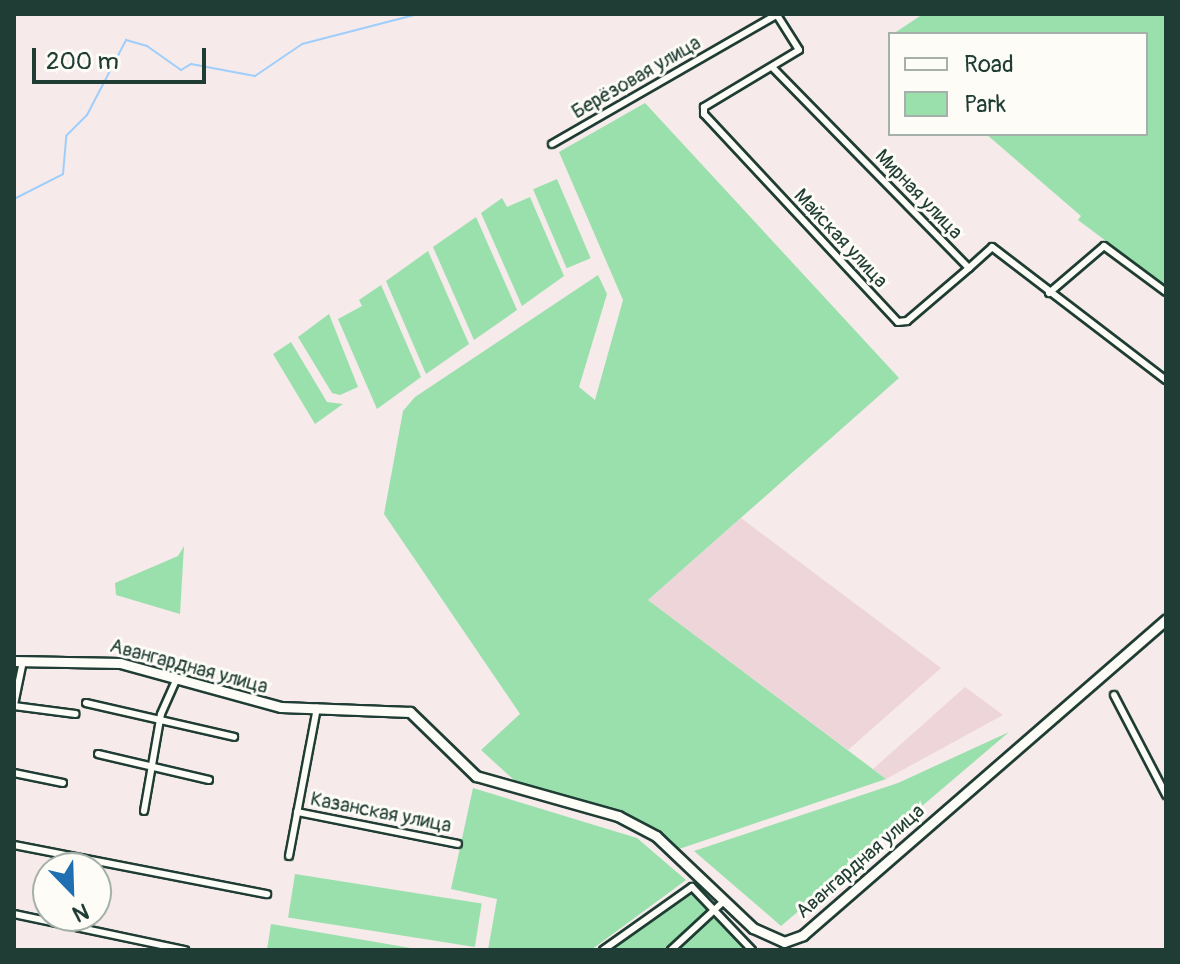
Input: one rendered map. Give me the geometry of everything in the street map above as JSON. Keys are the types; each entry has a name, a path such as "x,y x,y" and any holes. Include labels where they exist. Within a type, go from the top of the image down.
{"main road":[{"name":"Авангардная улица","path":"18,661 120,663 249,703 410,712 476,776 618,816 656,836 767,938 784,942 803,935 1166,619"}],"street":[{"path":"772,67 799,50 778,14"},
{"name":"Берёзовая улица","path":"552,144 778,14"},
{"name":"Майская улица","path":"772,67 704,107 898,322 907,321 969,268"},
{"name":"Мирная улица","path":"772,67 969,268"},
{"path":"1049,293 1104,246 1166,292"},
{"path":"969,268 992,247 1166,380"},
{"path":"18,661 14,706 75,714"},
{"path":"144,811 160,720 176,681"},
{"path":"1114,695 1166,795"},
{"path":"86,703 234,737"},
{"path":"289,856 317,708"},
{"path":"98,754 209,780"},
{"path":"14,773 63,783"},
{"name":"Казанская улица","path":"297,812 458,844"},
{"path":"14,845 267,894"},
{"path":"603,950 692,887 752,950"},
{"path":"671,950 724,901"},
{"path":"14,914 185,950"}],"shaded area":[{"path":"741,518 941,668 848,750 648,600"},
{"path":"965,687 1003,715 886,779 873,769"}],"green space":[{"path":"923,14 1166,14 1166,286 1078,220 1081,216 988,136 1148,136 1148,32 896,32"},
{"path":"645,103 899,378 648,600 886,779 679,849 641,820 515,781 481,750 520,714 384,514 403,411 415,397 598,275 607,294 579,387 595,400 623,300 559,152"},
{"path":"557,179 591,258 567,268 533,189"},
{"path":"530,197 564,276 522,306 481,213 502,198 507,207"},
{"path":"476,217 517,310 474,340 433,247"},
{"path":"428,251 469,344 426,374 386,281"},
{"path":"381,285 421,377 377,409 338,319 362,306 359,300"},
{"path":"329,314 358,387 340,395 332,393 298,337"},
{"path":"291,342 327,402 343,404 315,424 273,354"},
{"path":"184,546 180,614 116,595 115,583 178,556"},
{"path":"1009,732 781,926 694,851 898,783"},
{"path":"473,788 637,838 686,880 591,950 488,950 497,899 451,889"},
{"path":"295,874 482,904 475,947 288,917"},
{"path":"695,892 712,911 668,950 609,950"},
{"path":"715,915 745,950 675,950"},
{"path":"271,924 364,940 422,950 267,950"}],"waterway":[{"path":"14,199 63,174 66,136 87,115 126,40 147,46 181,70 191,64 255,76 302,44 418,14"}]}
